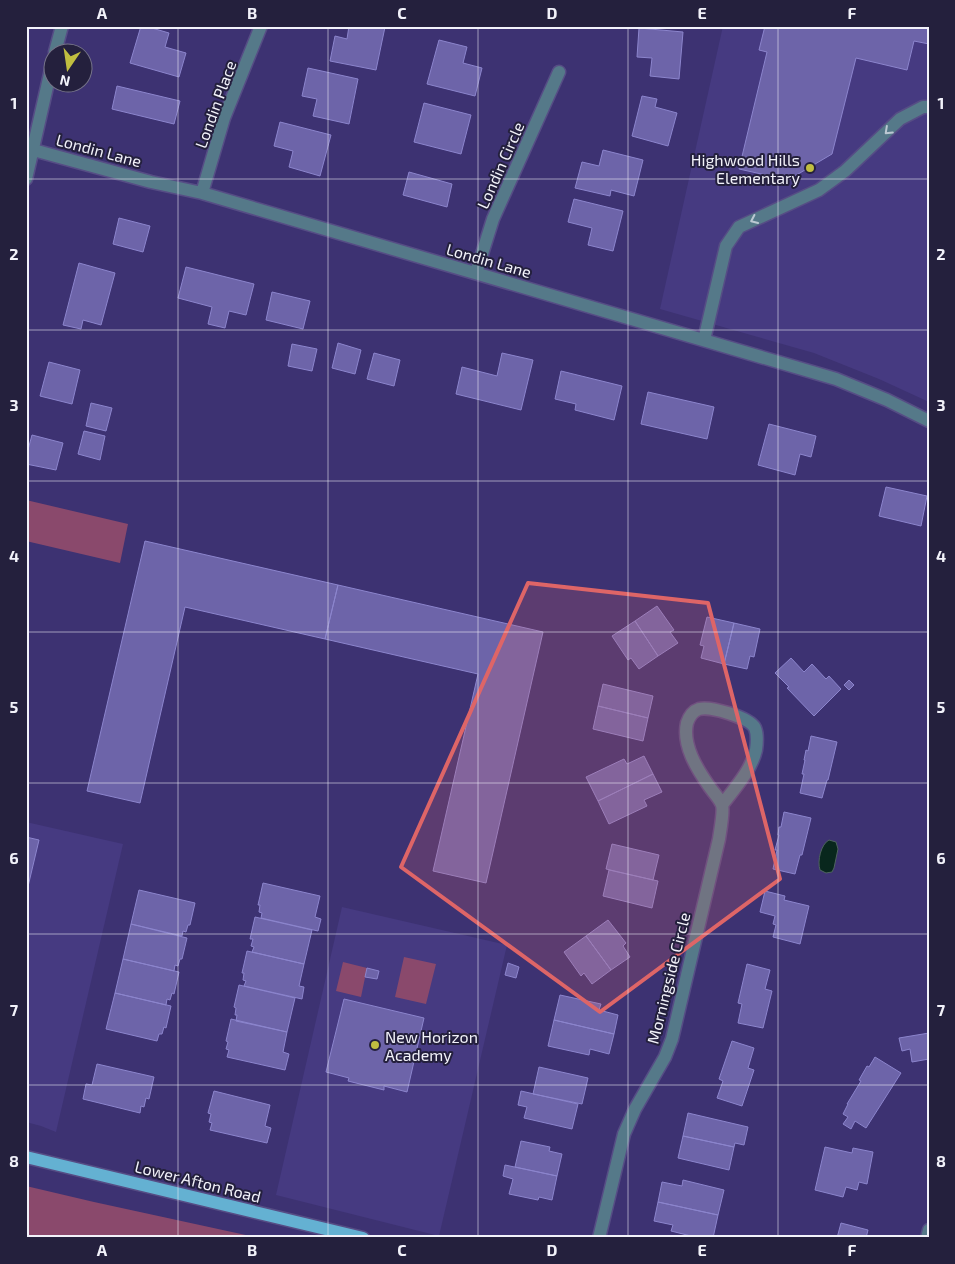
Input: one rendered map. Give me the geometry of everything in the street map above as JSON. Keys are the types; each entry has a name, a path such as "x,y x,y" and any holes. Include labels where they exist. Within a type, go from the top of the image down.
{"main road":[{"name":"Lower Afton Road","path":"26,1157 363,1238"}],"street":[{"path":"58,42 62,26"},
{"name":"Londin Place","path":"202,193 224,118 261,26"},
{"name":"Londin Circle","path":"476,273 493,219 559,72"},
{"path":"26,179 30,149 45,92"},
{"path":"704,340 726,246 739,227 819,190 845,172 900,119 923,107 929,107"},
{"name":"Londin Lane","path":"30,149 151,182 202,193 836,379 887,400 929,421"},
{"name":"Morningside Circle","path":"599,1238 624,1134 635,1109 665,1057 672,1039 719,839 722,805 751,763 756,750 754,726 749,721 701,708 694,711 688,719 686,738 699,770 722,805"},
{"path":"927,1238 929,1230"}],"highlighted area":[{"path":"528,583 708,603 780,879 600,1012 401,867"}],"shaded area":[{"name":"Highwood Hills Elementary","path":"723,26 929,26 929,402 879,379 814,353 660,309"},
{"path":"26,500 128,524 120,563 26,541"},
{"path":"26,822 123,844 56,1132 26,1122"},
{"path":"829,840 836,842 838,849 832,872 826,873 820,870 819,858 824,845"},
{"path":"342,907 507,945 439,1236 276,1195"},
{"path":"404,957 436,964 426,1004 395,997"},
{"path":"343,962 367,968 361,997 336,991"},
{"path":"26,1186 94,1202 259,1238 26,1238"}],"building":[{"path":"141,26 169,33 165,47 186,53 179,77 130,63"},
{"path":"349,26 385,27 376,70 330,61 335,36 347,39"},
{"path":"765,26 929,26 929,44 914,41 907,70 856,58 832,154 788,180 739,169 767,52 759,50"},
{"path":"639,28 683,32 679,79 650,76 652,58 637,57"},
{"path":"439,40 467,47 463,63 482,68 475,96 427,84"},
{"path":"308,68 358,79 349,124 313,116 317,99 302,96"},
{"path":"117,86 180,101 174,124 112,109"},
{"path":"642,96 657,99 655,107 677,113 668,146 632,136"},
{"path":"424,103 471,115 461,154 414,142"},
{"path":"280,122 331,135 320,176 289,167 293,151 274,146"},
{"path":"603,150 643,160 634,196 611,190 610,196 575,188 582,162 599,166"},
{"path":"409,172 452,184 447,207 403,195"},
{"path":"574,199 623,211 613,251 588,245 592,228 568,222"},
{"path":"119,218 150,226 143,252 113,244"},
{"path":"79,263 115,273 101,325 83,320 81,329 63,325"},
{"path":"186,267 254,284 246,315 229,311 225,328 208,324 212,307 178,298"},
{"path":"272,292 310,301 303,329 266,320"},
{"path":"338,343 361,350 355,374 332,368"},
{"path":"292,344 317,349 312,371 288,366"},
{"path":"374,353 400,360 394,386 367,379"},
{"path":"502,353 533,360 521,410 456,394 462,367 497,376"},
{"path":"49,362 80,370 72,404 40,396"},
{"path":"561,371 622,386 614,420 575,410 576,404 555,399"},
{"path":"648,392 714,407 707,439 641,424"},
{"path":"91,403 112,408 106,431 86,426"},
{"path":"769,424 816,436 811,457 800,454 795,475 758,465"},
{"path":"84,431 105,436 100,460 78,454"},
{"path":"32,435 63,443 56,470 26,464"},
{"path":"886,487 927,496 921,526 879,516"},
{"path":"145,541 338,585 325,639 185,607 140,803 87,791"},
{"path":"338,585 543,632 486,883 433,871 478,674 325,639"},
{"path":"657,606 674,630 670,632 678,643 658,656 635,621"},
{"path":"707,617 734,623 724,664 701,658 704,646 700,645"},
{"path":"635,621 658,656 639,669 631,658 628,660 612,636"},
{"path":"734,623 760,629 754,657 750,656 747,669 724,664"},
{"path":"791,658 804,672 812,664 826,679 829,676 841,689 814,716 775,673"},
{"path":"849,680 854,685 849,690 844,685"},
{"path":"603,684 653,696 648,718 598,706"},
{"path":"598,706 648,718 643,741 593,729"},
{"path":"811,736 837,742 822,798 800,793 804,774 802,774 804,760"},
{"path":"644,756 653,774 598,801 586,777 624,759 627,764"},
{"path":"653,774 662,792 644,800 647,806 609,824 598,801"},
{"path":"784,812 811,818 802,855 800,855 795,874 773,869 779,827 781,827"},
{"path":"26,837 39,840 26,895"},
{"path":"612,844 659,855 653,880 606,869"},
{"path":"609,870 658,881 652,908 603,896"},
{"path":"263,883 320,896 315,917 321,919 318,931 261,918 262,913 259,912 260,905 258,905"},
{"path":"139,890 195,903 190,925 188,925 186,932 183,931 182,936 131,924"},
{"path":"765,891 785,896 784,900 809,906 800,944 773,937 776,925 773,924 775,916 760,912"},
{"path":"255,917 312,930 304,964 252,952 254,947 251,946 253,939 250,939"},
{"path":"608,920 626,943 623,946 630,957 611,970 586,936"},
{"path":"131,924 187,938 182,959 180,959 178,966 175,965 174,971 123,959"},
{"path":"586,936 611,970 592,984 584,973 581,976 564,952"},
{"path":"247,951 304,964 299,986 304,987 302,999 244,986 246,981 243,980 244,973 242,973"},
{"path":"123,959 179,972 174,994 172,993 170,1000 167,999 166,1005 115,993"},
{"path":"508,963 519,967 516,978 505,975"},
{"path":"747,964 770,970 765,989 772,991 763,1028 738,1023 742,1004 738,1003"},
{"path":"367,968 379,971 377,979 365,977"},
{"path":"239,985 295,998 287,1032 236,1021 236,1008 234,1007"},
{"path":"115,993 171,1006 166,1028 164,1027 162,1034 159,1034 157,1041 106,1029"},
{"path":"560,995 601,1004 599,1010 618,1015 614,1034 554,1020"},
{"name":"New Horizon Academy","path":"344,999 424,1018 407,1092 384,1086 384,1090 348,1081 349,1078 326,1072"},
{"path":"231,1019 287,1032 283,1052 289,1054 285,1070 227,1057 229,1050 226,1049 228,1042 226,1041"},
{"path":"554,1020 614,1034 609,1054 590,1049 589,1055 548,1046"},
{"path":"929,1033 929,1059 912,1062 910,1049 902,1051 899,1038"},
{"path":"732,1041 754,1048 748,1068 754,1070 742,1106 717,1098 723,1081 719,1079"},
{"path":"875,1057 901,1073 866,1128 855,1121 851,1129 843,1124 848,1117 843,1114 861,1081 859,1080"},
{"path":"97,1064 154,1077 149,1099 146,1098 144,1107 141,1106 140,1113 83,1099 86,1084 92,1085"},
{"path":"539,1067 588,1078 582,1104 533,1094"},
{"path":"214,1091 270,1105 265,1126 271,1128 267,1143 210,1130 212,1123 209,1122 211,1114 208,1113"},
{"path":"521,1091 578,1104 572,1129 524,1118 527,1107 518,1105"},
{"path":"688,1113 748,1127 744,1145 735,1143 734,1147 683,1136"},
{"path":"683,1136 734,1147 729,1170 678,1158"},
{"path":"521,1141 550,1147 549,1151 562,1154 557,1176 515,1167"},
{"path":"825,1147 852,1153 853,1148 873,1152 867,1184 859,1182 857,1190 846,1187 843,1197 815,1190"},
{"path":"505,1165 557,1176 552,1200 539,1197 538,1200 509,1194 513,1179 503,1176"},
{"path":"683,1180 724,1190 718,1215 658,1202 662,1182 682,1186"},
{"path":"658,1202 718,1215 713,1238 699,1238 671,1231 673,1225 654,1221"},
{"path":"841,1223 868,1230 866,1238 837,1238"}],"place":[{"name":"Highwood Hills Elementary","path":"810,168"},
{"name":"New Horizon Academy","path":"375,1045"}]}
